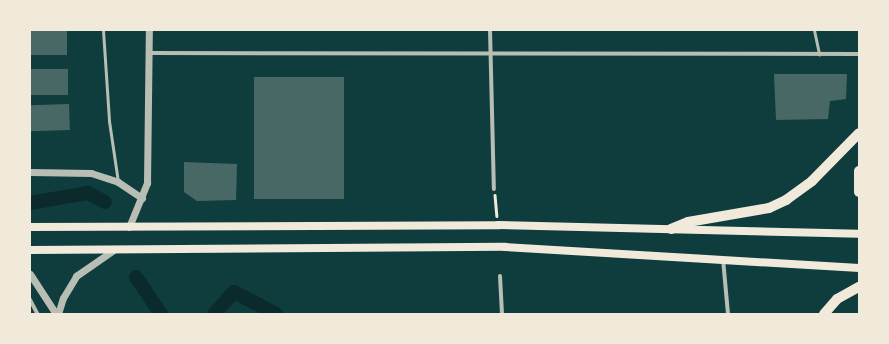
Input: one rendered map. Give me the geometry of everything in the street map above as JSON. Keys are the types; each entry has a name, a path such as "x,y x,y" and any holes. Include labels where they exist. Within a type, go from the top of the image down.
{"main road":[{"path":"671,229 688,222 770,208 786,200 812,181 859,133"},
{"path":"859,171 859,192"},
{"path":"30,227 498,225 859,234"},
{"path":"30,250 505,247 859,268"},
{"path":"824,314 837,299 859,288"}],"street":[{"path":"129,227 142,198 148,173 149,30"},
{"path":"490,30 494,189"},
{"path":"149,53 859,54"},
{"path":"30,172 76,170 118,182 142,198"},
{"path":"57,314 63,298 76,276 115,249"},
{"path":"724,259 728,314"},
{"path":"30,274 57,314"},
{"path":"500,276 502,314"},
{"path":"30,299 38,314"}],"lane":[{"path":"103,30 109,121 118,182"},
{"path":"814,30 819,54"}],"path":[{"path":"494,189 498,225"}],"building":[{"path":"30,30 67,30 67,55 30,55"},
{"path":"30,69 68,69 68,95 30,95"},
{"path":"774,74 847,74 846,99 830,101 828,119 776,120"},
{"path":"254,77 344,77 344,199 254,199"},
{"path":"69,104 70,130 31,131 30,105"},
{"path":"184,162 237,164 236,200 197,201 184,192"}],"waterway":[{"path":"30,203 88,193 105,202"},
{"path":"136,277 161,314"},
{"path":"214,314 234,292 276,314"}]}
